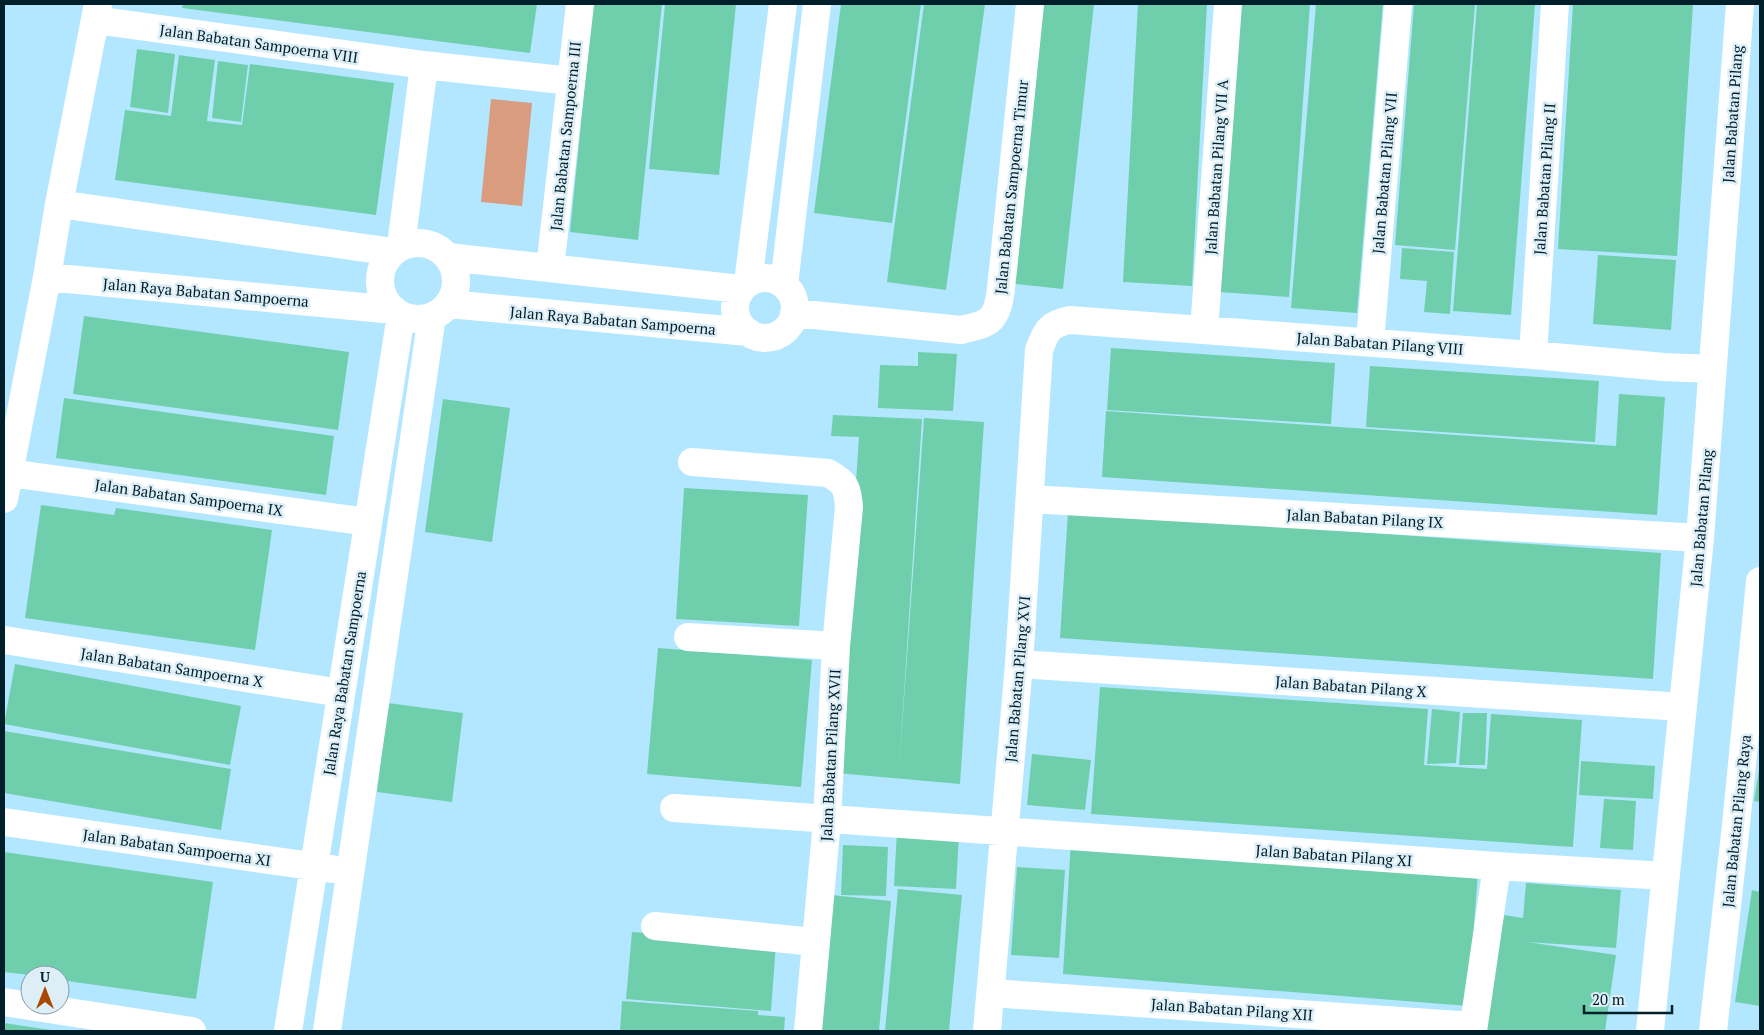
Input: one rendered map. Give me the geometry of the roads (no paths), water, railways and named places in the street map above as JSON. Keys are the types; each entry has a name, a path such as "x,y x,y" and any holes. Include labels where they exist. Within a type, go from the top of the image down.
{"street":[{"name":"Jalan Babatan Sampoerna III","path":"550,268 580,4"},
{"path":"448,257 745,286 756,279 776,280 784,285 793,297 794,313 791,322 785,330 767,338 757,337 742,327 735,312 735,304 745,286 783,4"},
{"path":"784,285 817,4"},
{"name":"Jalan Babatan Sampoerna Timur","path":"794,313 961,330 980,325 993,317 998,302 1003,270 1030,4"},
{"name":"Jalan Babatan Pilang VII A","path":"1204,330 1228,4"},
{"name":"Jalan Babatan Pilang VII","path":"1370,342 1398,4"},
{"name":"Jalan Babatan Pilang II","path":"1533,355 1556,4"},
{"name":"Jalan Babatan Pilang","path":"1650,1031 1700,538 1740,4"},
{"name":"Jalan Babatan Sampoerna VIII","path":"96,12 424,65 571,81"},
{"path":"4,499 47,277 58,204 96,12"},
{"path":"424,65 397,249 385,262 381,275 381,287 386,299 398,312 416,319 440,310"},
{"path":"58,204 397,249 414,243 427,243 438,248 454,265 456,286 440,310 350,872 327,1031"},
{"name":"Jalan Raya Babatan Sampoerna","path":"47,277 398,312 368,522 288,1031"},
{"name":"Jalan Raya Babatan Sampoerna","path":"440,310 748,332"},
{"name":"Jalan Babatan Pilang VIII","path":"1049,329 1058,322 1070,320 1370,342 1664,367 1712,369"},
{"name":"Jalan Babatan Pilang XVI","path":"987,1031 1019,664 1039,350 1049,329"},
{"name":"Jalan Babatan Pilang XVII","path":"692,462 828,473 842,481 847,490 849,507 836,646 827,820 808,1031"},
{"name":"Jalan Babatan Sampoerna IX","path":"10,473 368,522"},
{"name":"Jalan Babatan Pilang IX","path":"1030,499 1700,538"},
{"name":"Jalan Babatan Pilang Raya","path":"1714,1031 1760,581"},
{"path":"688,636 836,646"},
{"name":"Jalan Babatan Sampoerna X","path":"4,640 341,693"},
{"name":"Jalan Babatan Pilang X","path":"1019,664 1683,707"},
{"name":"Jalan Babatan Pilang XI","path":"674,808 1497,866 1666,876"},
{"name":"Jalan Babatan Sampoerna XI","path":"4,822 350,872"},
{"path":"1473,1029 1497,866"},
{"path":"654,926 815,942"},
{"name":"Jalan Babatan Pilang XII","path":"991,993 1473,1029"},
{"path":"4,1002 192,1031"}]}
